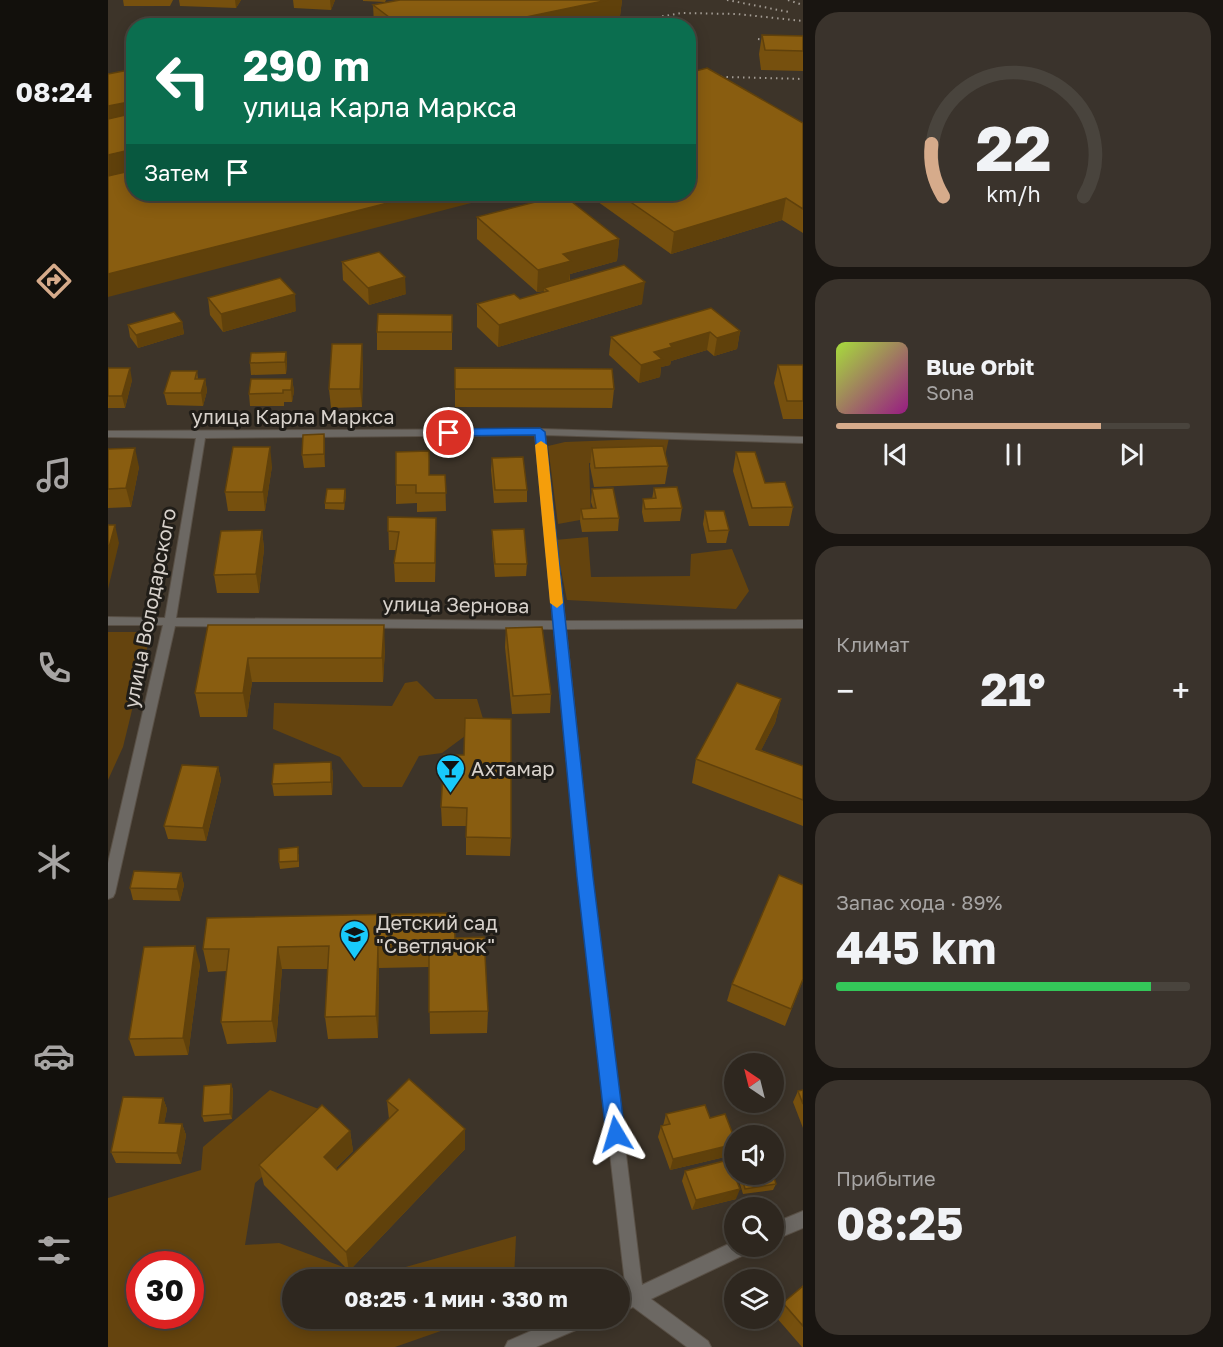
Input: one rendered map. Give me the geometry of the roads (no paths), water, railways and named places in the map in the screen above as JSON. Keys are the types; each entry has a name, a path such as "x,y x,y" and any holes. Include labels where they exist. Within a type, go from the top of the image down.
{"street":[{"name":"улица Карла Маркса","path":"108,434 540,432 803,440"},
{"path":"540,432 624,1269"},
{"name":"улица Володарского","path":"108,893 170,620 201,435"},
{"name":"улица Зернова","path":"108,621 559,625 803,624"},
{"path":"784,1228 803,1219"},
{"path":"630,1300 724,1255"},
{"path":"630,1303 702,1347"},
{"path":"514,1347 557,1329"}],"railway":[{"path":"727,0 789,12"},
{"path":"788,0 803,5"},
{"path":"653,18 681,13 737,14 803,21"},
{"path":"758,39 803,43"},
{"path":"696,76 803,79"}],"place":[{"name":"Ахтамар","path":"450,794"},
{"name":"Детский сад \"Светлячок\"","path":"355,960"}]}
